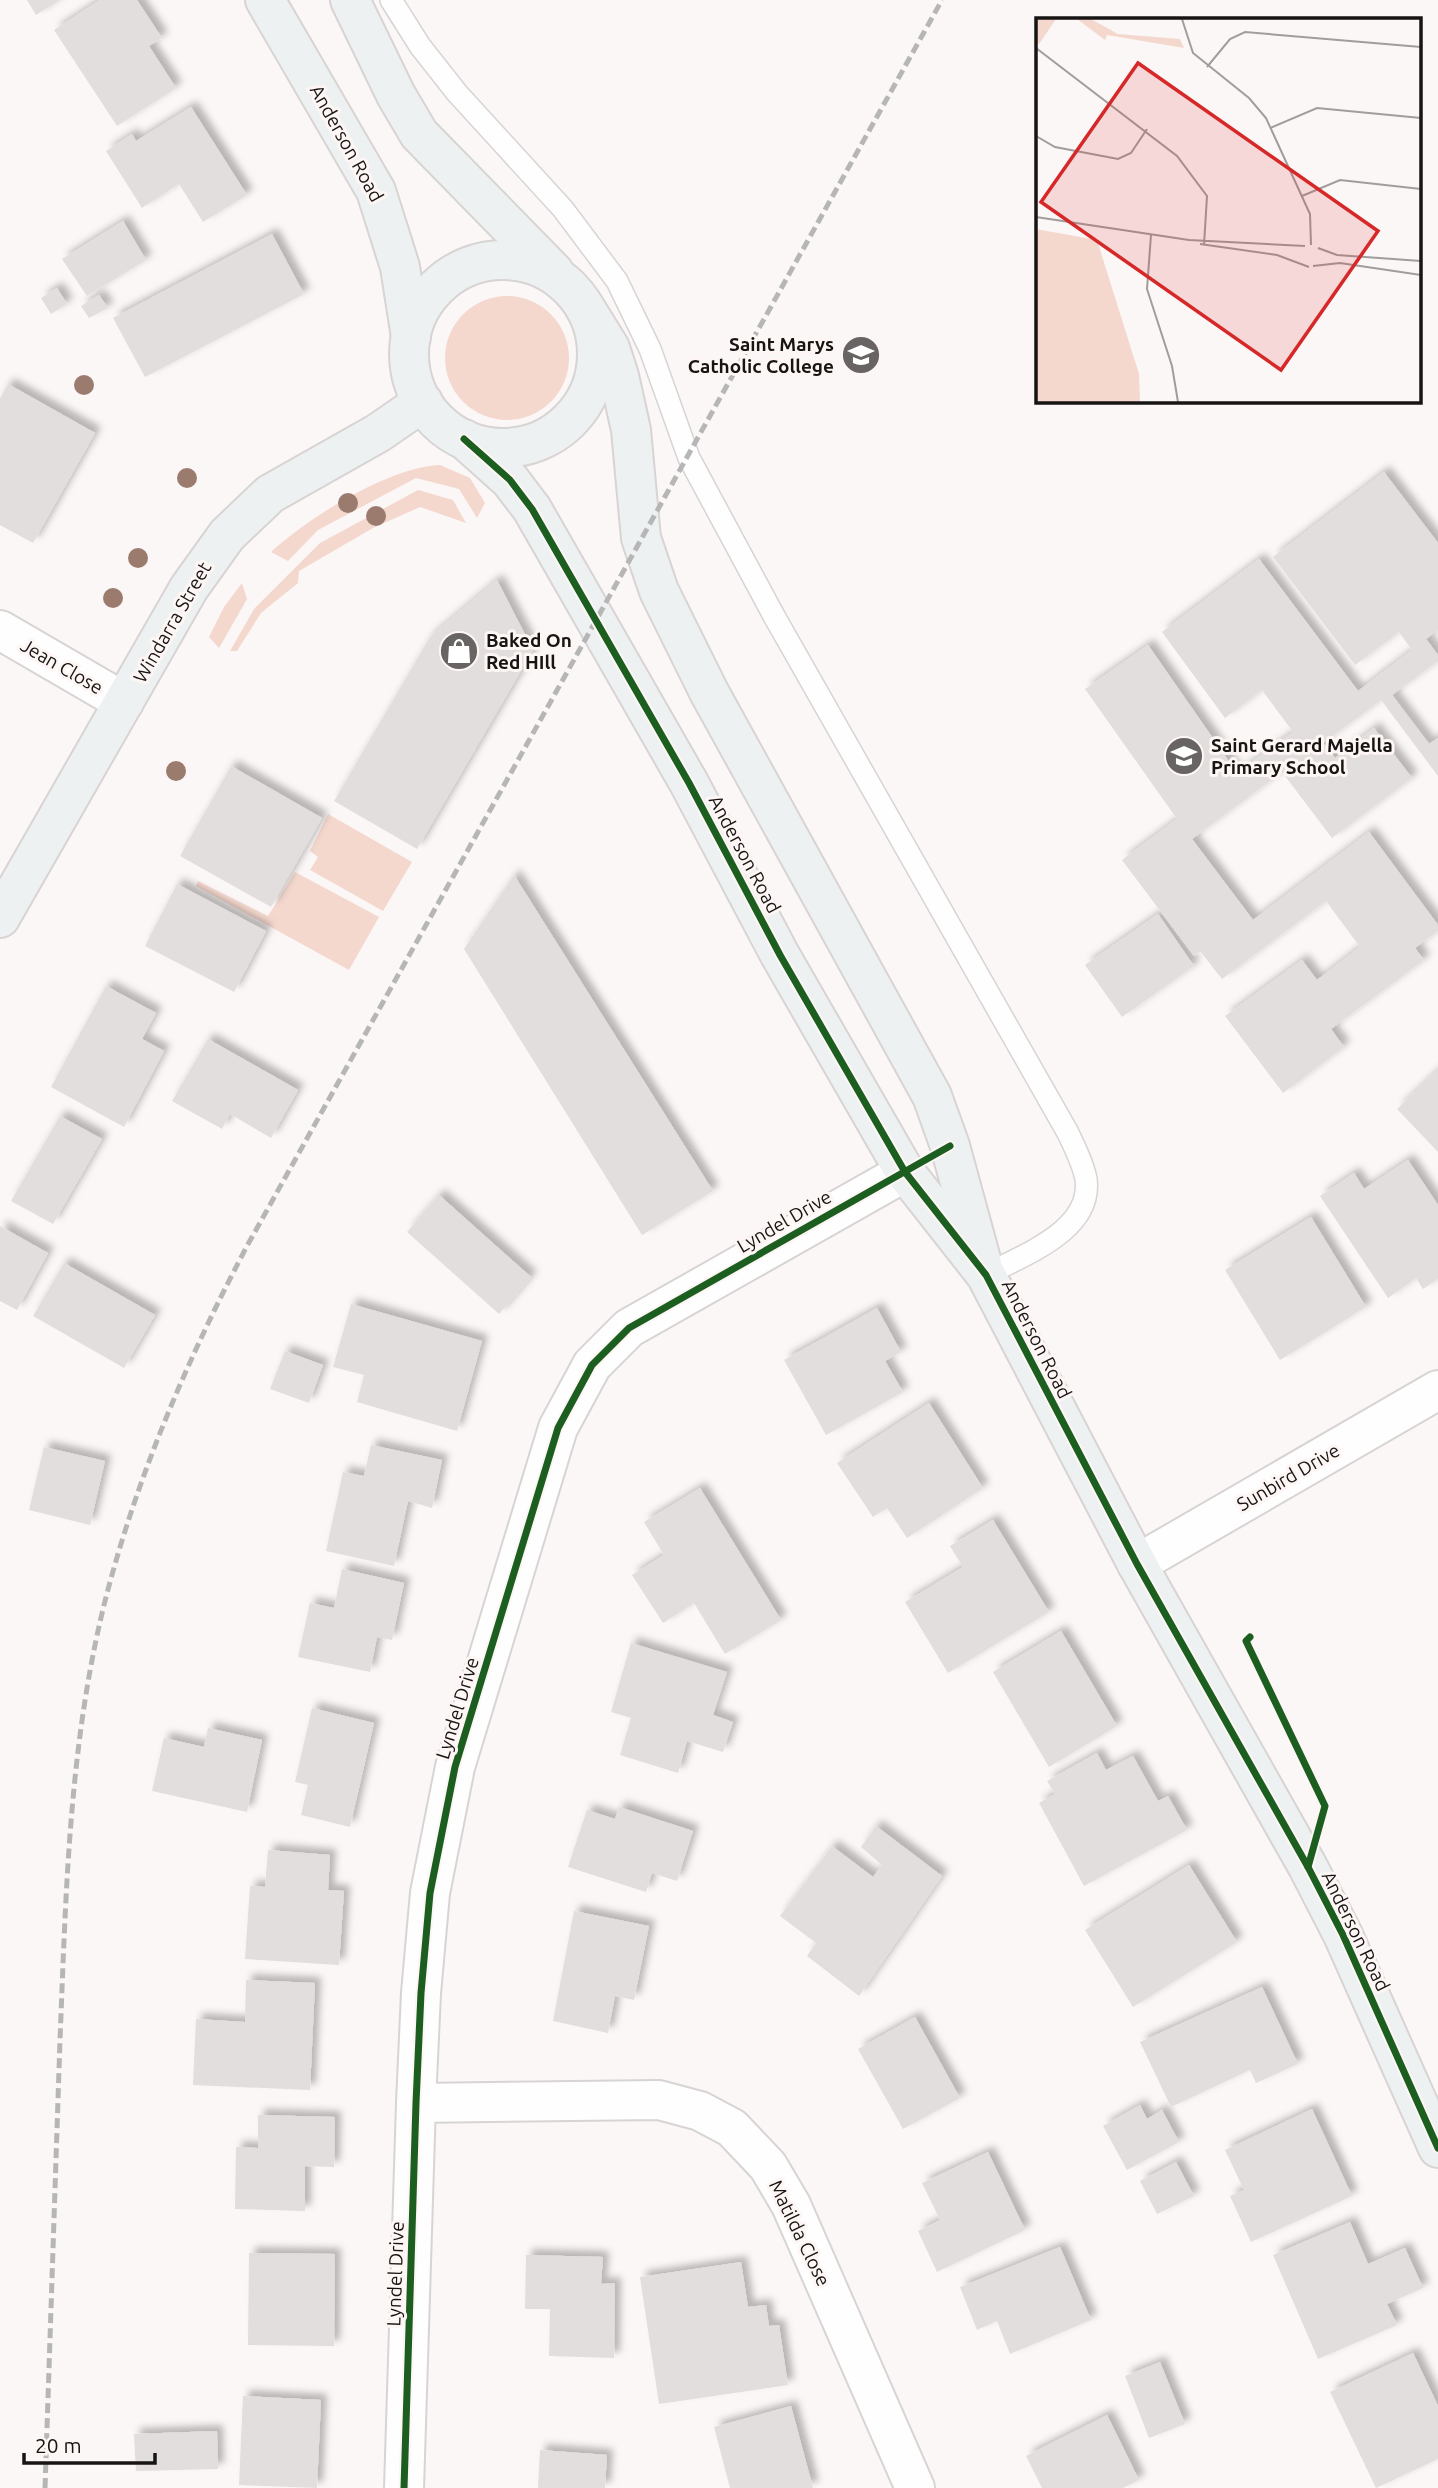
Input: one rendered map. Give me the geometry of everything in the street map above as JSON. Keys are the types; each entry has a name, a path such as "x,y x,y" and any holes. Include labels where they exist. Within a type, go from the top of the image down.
{"street":[{"name":"Anderson Road","path":"265,0 376,191 398,257 411,337"},
{"name":"Anderson Road","path":"350,0 396,95 419,134 574,294 610,348 631,430 641,538 659,591 709,692 922,1076 950,1146 986,1275"},
{"path":"500,260 527,263 574,294 594,328 597,364 587,398 573,417 555,433 522,446 486,447 464,439 440,423 423,402 411,370 411,337 420,311 432,293 447,278 472,265 500,260"},
{"name":"Windarra Street","path":"0,918 198,573 245,516 279,488 379,433 423,402"},
{"name":"Anderson Road","path":"464,439 510,480 532,509 690,783 780,955 905,1172 986,1275 1137,1564 1343,1935 1438,2148"},
{"name":"Jean Close","path":"0,629 124,702"},
{"path":"905,1172 950,1146"},
{"name":"Lyndel Drive","path":"404,2488 416,2103 421,1993 430,1894 456,1767 558,1428 592,1365 629,1328 905,1172"},
{"name":"Sunbird Drive","path":"1137,1564 1438,1390"},
{"name":"Matilda Close","path":"416,2103 659,2100 700,2111 732,2128 768,2166 791,2205 915,2488"}],"lane":[{"path":"391,0 420,46 457,93 564,209 617,281 650,349 674,422 695,468 774,616 1081,1160 1086,1183 1079,1214 1058,1234 986,1275"}],"shaded area":[{"path":"507,296 531,301 551,314 564,334 569,358 564,382 551,402 531,415 507,420 483,415 463,402 450,382 445,358 450,334 463,314 483,301"},
{"path":"440,465 470,478 485,503 477,518 459,489 416,478 318,530 288,561 271,552 306,524 374,484 420,468"},
{"path":"418,490 453,500 466,523 420,507 373,528 299,571 298,583 261,613 237,651 230,651 254,609 320,543"},
{"path":"242,583 247,599 219,648 209,637 224,607"},
{"path":"328,814 412,862 383,911 310,870 318,857 310,851"},
{"path":"295,872 379,917 349,970 196,886 198,881 268,916"}],"building":[{"path":"27,0 60,0 36,15"},
{"path":"100,0 137,0 162,38 149,46 176,88 117,126 54,30"},
{"path":"191,107 247,195 203,222 179,184 142,208 106,151 132,134 136,141"},
{"path":"123,221 146,260 87,296 62,259"},
{"path":"272,234 304,294 145,377 113,318"},
{"path":"57,288 67,304 51,314 41,298"},
{"path":"99,295 108,308 89,318 81,306"},
{"path":"8,384 95,433 33,543 0,525 0,398"},
{"path":"1384,472 1438,543 1438,630 1426,639 1438,655 1438,661 1392,695 1429,744 1438,738 1438,776 1381,700 1323,743 1335,758 1374,728 1412,778 1332,838 1282,772 1192,839 1253,920 1369,832 1438,925 1438,931 1415,948 1424,960 1331,1029 1344,1047 1283,1093 1225,1016 1302,960 1317,980 1360,947 1326,901 1222,979 1200,951 1194,956 1122,860 1177,819 1085,689 1148,645 1237,773 1293,732 1262,690 1225,718 1162,632 1259,559 1358,691 1412,650 1399,632 1355,665 1273,557"},
{"path":"497,580 533,650 417,849 334,801 430,637"},
{"path":"231,766 322,818 271,907 180,856"},
{"path":"514,875 713,1191 642,1235 464,949"},
{"path":"177,884 266,931 234,992 145,946"},
{"path":"1158,914 1194,966 1122,1017 1085,965"},
{"path":"106,986 156,1013 142,1039 164,1051 124,1127 51,1087"},
{"path":"208,1039 298,1090 271,1138 230,1114 222,1129 172,1101"},
{"path":"1438,1070 1438,1152 1397,1109"},
{"path":"60,1116 102,1139 53,1224 11,1201"},
{"path":"1408,1160 1438,1205 1438,1279 1423,1289 1416,1278 1388,1298 1320,1196 1354,1173 1364,1189"},
{"path":"439,1195 531,1277 499,1314 407,1232"},
{"path":"1311,1217 1366,1307 1280,1360 1225,1270"},
{"path":"0,1226 48,1253 17,1310 0,1301"},
{"path":"64,1263 155,1315 124,1368 33,1316"},
{"path":"351,1304 482,1341 457,1431 357,1402 364,1375 333,1367"},
{"path":"877,1308 901,1352 885,1361 903,1392 826,1435 784,1360"},
{"path":"285,1351 323,1365 309,1403 270,1389"},
{"path":"929,1403 983,1488 907,1538 887,1508 873,1517 837,1463"},
{"path":"371,1445 442,1460 432,1508 408,1501 394,1566 326,1551 343,1472 364,1476"},
{"path":"44,1447 105,1461 90,1525 29,1510"},
{"path":"700,1488 781,1620 725,1654 694,1603 663,1623 632,1575 664,1555 644,1522"},
{"path":"993,1520 1049,1612 948,1673 905,1602 963,1567 950,1546"},
{"path":"342,1569 404,1583 392,1640 377,1637 370,1672 298,1657 310,1603 334,1608"},
{"path":"1061,1631 1117,1726 1049,1767 993,1672"},
{"path":"631,1643 727,1672 713,1715 733,1722 723,1752 687,1741 678,1773 620,1755 631,1718 611,1712"},
{"path":"312,1708 374,1723 350,1827 301,1815 308,1785 295,1782"},
{"path":"208,1728 262,1740 247,1812 152,1791 164,1738 204,1747"},
{"path":"1097,1753 1106,1770 1133,1756 1158,1801 1168,1796 1187,1830 1084,1886 1039,1803 1055,1794 1047,1781"},
{"path":"619,1807 693,1831 677,1881 652,1873 646,1892 568,1867 587,1810 615,1819"},
{"path":"876,1826 942,1876 859,1996 807,1956 816,1943 780,1916 832,1846 873,1877 882,1865 861,1847"},
{"path":"268,1850 330,1855 328,1890 344,1891 339,1965 245,1959 250,1886 265,1887"},
{"path":"1189,1865 1237,1942 1133,2007 1085,1930"},
{"path":"574,1911 649,1926 634,2000 615,1996 608,2033 553,2021"},
{"path":"246,1980 315,1983 310,2090 193,2085 196,2019 245,2022"},
{"path":"1262,1987 1298,2064 1256,2083 1250,2070 1171,2107 1140,2042"},
{"path":"915,2017 960,2098 903,2129 858,2049"},
{"path":"1140,2105 1147,2119 1162,2110 1179,2142 1127,2170 1103,2126"},
{"path":"1312,2109 1352,2196 1251,2242 1230,2196 1244,2190 1225,2150"},
{"path":"258,2115 335,2117 334,2167 305,2166 305,2211 235,2209 236,2147 258,2148"},
{"path":"988,2152 1025,2230 937,2272 918,2231 940,2220 922,2183"},
{"path":"1176,2162 1194,2196 1157,2214 1140,2181"},
{"path":"1350,2222 1368,2264 1405,2248 1423,2288 1387,2304 1397,2325 1318,2359 1273,2255"},
{"path":"1060,2247 1091,2320 1010,2354 997,2321 977,2330 960,2287"},
{"path":"249,2253 335,2254 334,2346 248,2345"},
{"path":"526,2255 603,2257 601,2284 615,2283 614,2358 549,2356 550,2309 525,2309"},
{"path":"741,2262 748,2307 766,2305 769,2326 779,2325 788,2385 659,2404 640,2277"},
{"path":"1413,2353 1438,2406 1438,2459 1376,2488 1330,2392"},
{"path":"1160,2362 1185,2424 1149,2438 1125,2376"},
{"path":"243,2396 321,2400 317,2488 239,2485"},
{"path":"791,2406 813,2488 730,2488 714,2427"},
{"path":"1107,2415 1139,2480 1123,2488 1042,2488 1026,2456"},
{"path":"217,2431 218,2469 136,2471 134,2434"},
{"path":"540,2450 607,2455 605,2488 538,2488"}],"railway":[{"path":"45,2488 64,1929 71,1819 93,1655 118,1555 148,1464 184,1375 247,1246 942,0"}],"cycle path":[{"path":"464,439 510,480 532,509 689,783 780,955 905,1172 986,1275 1137,1564 1308,1867 1343,1935 1438,2148"},
{"path":"404,2488 416,2103 421,1993 430,1893 455,1767 558,1428 592,1365 629,1328 950,1146"},
{"path":"1250,1637 1246,1641 1325,1806 1308,1867"}],"place":[{"name":"Saint Marys Catholic College","path":"861,355"},
{"name":"Baked On Red HIll","path":"459,651"},
{"name":"Saint Gerard Majella Primary School","path":"1184,756"}]}
